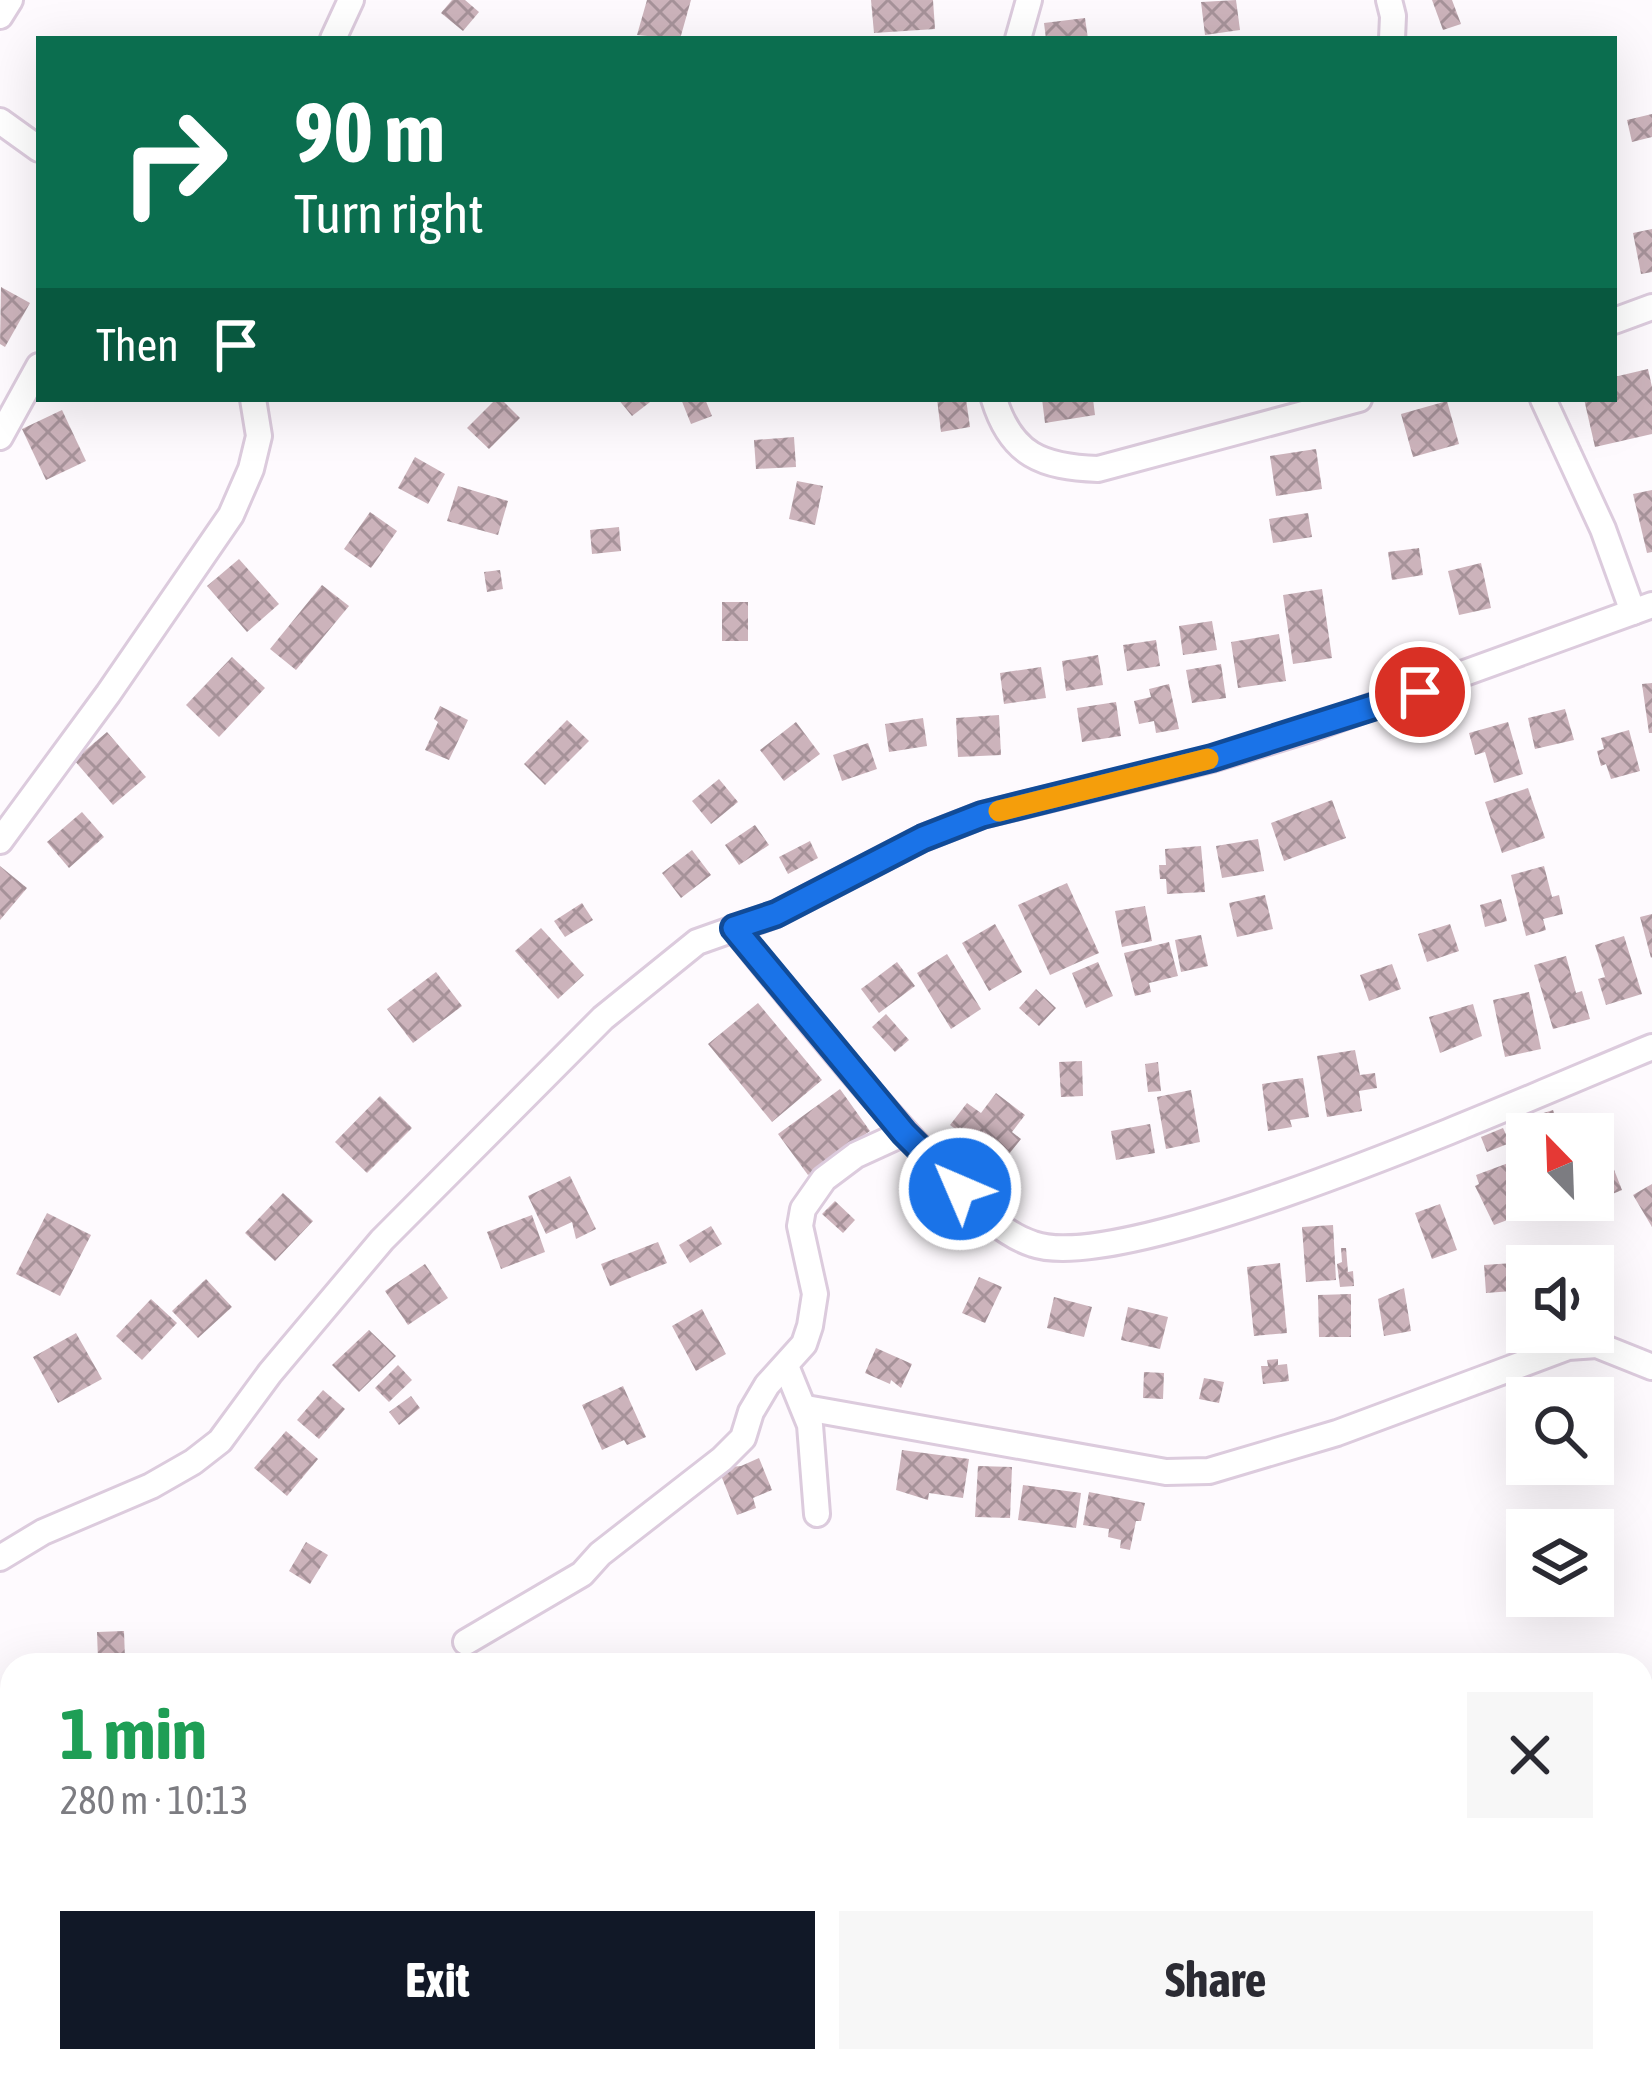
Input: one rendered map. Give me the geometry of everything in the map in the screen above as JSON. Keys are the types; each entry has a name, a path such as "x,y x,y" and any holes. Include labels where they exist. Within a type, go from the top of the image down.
{"street":[{"path":"0,16 10,0"},
{"path":"334,36 351,0"},
{"path":"1019,36 1029,0"},
{"path":"1389,0 1392,36"},
{"path":"0,121 36,147"},
{"path":"1617,320 1652,307"},
{"path":"0,437 10,390 36,368"},
{"path":"0,842 231,515 251,470 259,436 253,402"},
{"path":"995,402 1001,423 1017,446 1064,468 1098,469 1348,402"},
{"path":"0,1558 43,1532 151,1486 220,1441 270,1373 382,1240 603,1018 680,952 776,914 923,838 982,815 1310,729 1643,609 1544,402"},
{"path":"734,928 904,1133 981,1211 1030,1244 1055,1250 1091,1248 1171,1231 1227,1213 1652,1047"},
{"path":"466,1642 582,1574 742,1438 767,1385 804,1344 814,1304 800,1226 802,1209 824,1179 856,1155 904,1133"},
{"path":"806,1408 1185,1473 1258,1459 1568,1347 1597,1345 1652,1367"},
{"path":"786,1366 806,1408 817,1514"}],"building":[{"path":"452,0 465,0 479,12 463,31 441,13"},
{"path":"647,0 691,0 681,36 637,35"},
{"path":"871,0 933,0 935,29 874,33"},
{"path":"1236,0 1240,30 1205,35 1201,2"},
{"path":"1432,0 1452,0 1461,24 1443,30"},
{"path":"1085,18 1088,36 1046,36 1044,23"},
{"path":"1652,114 1652,137 1632,142 1627,120"},
{"path":"1652,229 1652,272 1641,274 1633,233"},
{"path":"1,287 30,303 5,347 0,344"},
{"path":"1648,369 1652,434 1595,447 1585,402 1617,402 1617,376"},
{"path":"493,402 504,402 520,418 489,449 467,428"},
{"path":"620,402 650,402 632,416"},
{"path":"682,402 706,402 712,416 691,424"},
{"path":"937,402 966,402 970,427 941,432"},
{"path":"1042,402 1093,402 1095,415 1045,423"},
{"path":"1447,402 1459,444 1413,457 1401,414"},
{"path":"62,410 86,461 46,480 22,429"},
{"path":"794,437 796,467 756,469 754,440"},
{"path":"1316,449 1322,489 1276,496 1270,456"},
{"path":"415,457 445,474 428,504 398,488"},
{"path":"797,481 823,486 815,525 789,519"},
{"path":"458,486 508,501 498,535 447,521"},
{"path":"1652,490 1652,552 1647,553 1633,494"},
{"path":"370,512 397,531 371,568 344,549"},
{"path":"1308,513 1312,537 1273,543 1269,519"},
{"path":"619,527 621,551 592,554 590,530"},
{"path":"1419,548 1423,575 1392,580 1388,552"},
{"path":"239,559 279,604 247,632 207,586"},
{"path":"1481,563 1491,608 1459,615 1448,571"},
{"path":"500,570 503,589 487,592 484,572"},
{"path":"322,585 349,606 296,670 270,649"},
{"path":"1322,589 1332,658 1293,664 1283,595"},
{"path":"722,602 748,602 748,641 722,641"},
{"path":"1212,621 1217,650 1183,655 1179,626"},
{"path":"1279,634 1286,681 1238,688 1231,642"},
{"path":"1156,640 1160,666 1127,671 1123,645"},
{"path":"1098,655 1103,685 1066,691 1062,661"},
{"path":"232,657 265,688 219,737 186,705"},
{"path":"1221,664 1226,698 1192,703 1186,670"},
{"path":"1041,667 1046,698 1004,704 1000,673"},
{"path":"1652,683 1652,733 1649,733 1642,684"},
{"path":"1169,684 1179,729 1156,733 1154,721 1139,724 1134,701 1151,697 1149,689"},
{"path":"1116,702 1121,736 1082,742 1077,708"},
{"path":"440,706 468,720 449,760 425,750"},
{"path":"1565,709 1574,740 1535,749 1528,718"},
{"path":"999,715 1001,755 958,757 956,718"},
{"path":"923,718 927,746 889,752 885,724"},
{"path":"567,720 589,741 545,785 524,764"},
{"path":"796,722 820,754 784,781 760,750"},
{"path":"1508,722 1523,774 1494,783 1485,752 1475,755 1469,733"},
{"path":"1629,730 1640,771 1611,779 1597,751 1604,749 1601,738"},
{"path":"107,732 146,777 113,805 74,760"},
{"path":"868,743 877,769 842,781 833,755"},
{"path":"719,779 738,802 711,824 692,801"},
{"path":"1528,788 1545,838 1502,853 1485,802"},
{"path":"1332,800 1346,838 1284,861 1271,823"},
{"path":"82,812 104,837 69,868 47,842"},
{"path":"755,825 769,845 739,865 725,845"},
{"path":"1258,839 1264,871 1222,878 1216,846"},
{"path":"810,841 818,858 788,874 779,857"},
{"path":"1201,846 1205,892 1167,894 1159,865 1166,865 1165,849"},
{"path":"692,850 711,875 681,898 662,873"},
{"path":"0,866 27,888 0,920"},
{"path":"1544,866 1552,897 1559,895 1563,914 1543,919 1546,930 1526,936 1511,875"},
{"path":"1067,883 1099,953 1050,975 1018,905"},
{"path":"1265,895 1273,929 1237,937 1229,903"},
{"path":"1501,899 1507,921 1485,927 1480,905"},
{"path":"582,903 593,920 565,937 554,921"},
{"path":"1145,906 1152,941 1122,947 1115,911"},
{"path":"1652,914 1652,957 1651,958 1640,917"},
{"path":"995,924 1022,972 989,991 962,943"},
{"path":"1450,924 1459,951 1427,962 1418,934"},
{"path":"541,928 584,975 558,999 515,951"},
{"path":"1201,935 1208,966 1181,972 1175,940"},
{"path":"1624,936 1642,994 1606,1005 1598,979 1605,977 1595,945"},
{"path":"1169,942 1178,976 1149,983 1151,992 1135,996 1124,953"},
{"path":"947,954 981,1009 951,1029 917,973"},
{"path":"1566,956 1576,993 1582,991 1590,1019 1553,1029 1534,965"},
{"path":"897,962 915,986 879,1013 861,989"},
{"path":"1098,962 1113,996 1086,1008 1072,973"},
{"path":"1392,964 1401,989 1369,1001 1360,975"},
{"path":"436,972 462,1006 413,1043 387,1009"},
{"path":"1036,989 1056,1008 1039,1026 1019,1008"},
{"path":"1529,992 1541,1049 1505,1057 1493,1000"},
{"path":"758,1003 822,1080 772,1122 708,1044"},
{"path":"1473,1004 1482,1036 1440,1053 1429,1017"},
{"path":"886,1014 909,1040 895,1052 872,1027"},
{"path":"1355,1050 1360,1075 1375,1073 1377,1088 1359,1091 1362,1111 1327,1117 1317,1056"},
{"path":"1082,1061 1083,1096 1061,1097 1059,1062"},
{"path":"1158,1062 1161,1091 1148,1092 1145,1064"},
{"path":"1303,1078 1309,1117 1290,1120 1292,1127 1268,1131 1262,1084"},
{"path":"840,1089 870,1131 808,1175 778,1134"},
{"path":"1191,1090 1200,1142 1166,1149 1157,1097"},
{"path":"996,1093 1025,1115 1012,1132 1021,1139 1001,1164 950,1125 967,1103 981,1113"},
{"path":"380,1096 412,1128 367,1173 335,1142"},
{"path":"1150,1124 1155,1153 1116,1160 1111,1131"},
{"path":"1503,1128 1506,1145 1487,1152 1481,1137"},
{"path":"1506,1164 1506,1221 1494,1225 1475,1186 1479,1184 1476,1175"},
{"path":"1614,1170 1622,1190 1614,1193"},
{"path":"570,1176 596,1229 576,1239 572,1222 546,1234 528,1196"},
{"path":"1652,1184 1652,1227 1633,1195"},
{"path":"283,1193 313,1221 275,1261 245,1233"},
{"path":"835,1201 855,1220 843,1233 822,1214"},
{"path":"1440,1204 1457,1250 1432,1259 1415,1213"},
{"path":"47,1213 91,1235 60,1296 16,1274"},
{"path":"532,1215 545,1252 501,1269 487,1232"},
{"path":"1333,1225 1336,1280 1306,1282 1302,1227"},
{"path":"711,1226 722,1244 690,1263 679,1245"},
{"path":"658,1242 667,1263 610,1286 601,1264"},
{"path":"1341,1248 1346,1248 1354,1286 1340,1287"},
{"path":"1280,1263 1287,1333 1254,1336 1247,1267"},
{"path":"1506,1263 1506,1292 1486,1293 1484,1265"},
{"path":"425,1264 448,1298 408,1325 385,1291"},
{"path":"979,1277 1002,1287 985,1323 962,1313"},
{"path":"206,1279 232,1307 198,1338 172,1311"},
{"path":"1404,1288 1411,1331 1384,1336 1378,1299"},
{"path":"1351,1294 1351,1337 1319,1337 1318,1295"},
{"path":"1054,1297 1092,1307 1084,1337 1047,1328"},
{"path":"151,1299 177,1323 142,1360 116,1336"},
{"path":"1128,1307 1168,1317 1160,1349 1121,1340"},
{"path":"702,1309 726,1354 696,1371 672,1326"},
{"path":"369,1330 396,1356 359,1392 332,1365"},
{"path":"76,1333 102,1379 58,1403 33,1357"},
{"path":"876,1348 912,1364 901,1388 865,1373"},
{"path":"1278,1359 1278,1365 1287,1364 1289,1381 1263,1384 1261,1366"},
{"path":"398,1365 412,1380 389,1402 375,1388"},
{"path":"1144,1372 1164,1373 1163,1399 1143,1398"},
{"path":"1204,1378 1224,1382 1219,1403 1199,1399"},
{"path":"623,1386 646,1437 602,1450 582,1405"},
{"path":"323,1390 345,1409 319,1439 297,1420"},
{"path":"411,1396 420,1408 399,1425 389,1412"},
{"path":"286,1431 318,1459 287,1496 254,1468"},
{"path":"902,1450 969,1459 963,1498 929,1493 928,1500 896,1490"},
{"path":"759,1458 772,1490 753,1498 756,1508 737,1515 718,1468"},
{"path":"978,1466 1012,1467 1010,1518 975,1517"},
{"path":"1023,1485 1081,1493 1076,1528 1018,1520"},
{"path":"1089,1492 1145,1503 1130,1550 1120,1548 1121,1540 1108,1537 1109,1529 1083,1525"},
{"path":"306,1542 328,1555 310,1584 289,1571"},
{"path":"124,1631 125,1653 98,1653 97,1632"}],"slow traffic":[{"path":"999,811 1208,759"}],"route":[{"path":"960,1189 904,1133 734,928 776,914 923,838 982,815 1212,758 1420,692"}]}
